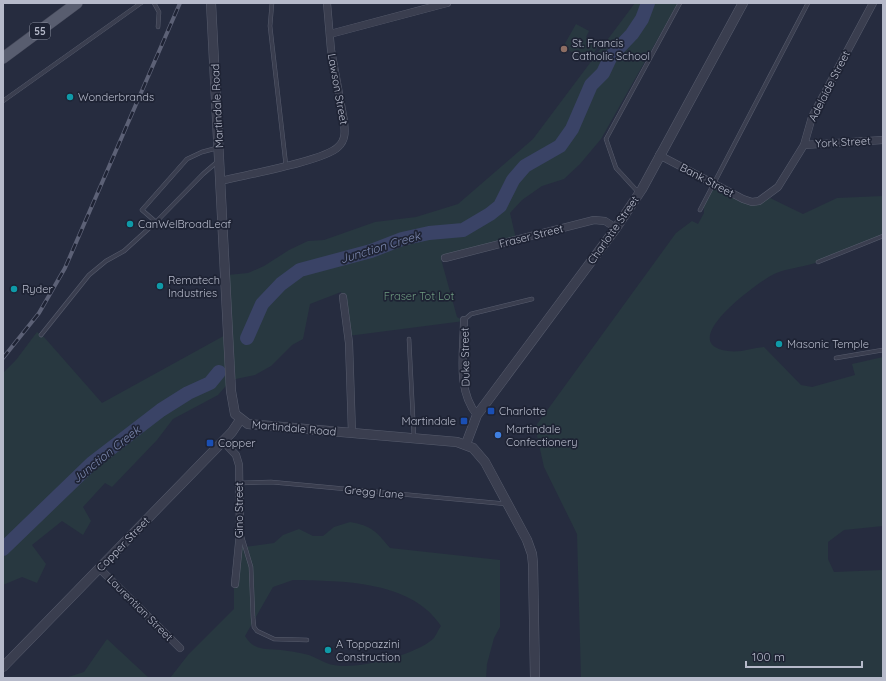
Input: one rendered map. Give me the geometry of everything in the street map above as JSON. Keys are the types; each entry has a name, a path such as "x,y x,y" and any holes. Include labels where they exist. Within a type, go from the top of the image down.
{"main road":[{"name":"55","path":"3,57 77,3"}],"street":[{"name":"Martindale Road","path":"211,3 231,396 234,411 240,420 248,424 414,438 466,444"},
{"name":"Lawson Street","path":"221,181 286,166 331,152 338,148 344,138 344,122 334,70 327,3"},
{"path":"330,34 447,3"},
{"name":"Charlotte Street","path":"466,444 478,415 616,228 639,193 742,3"},
{"name":"Adelaide Street","path":"755,202 767,196 778,186 804,145 812,117 873,3"},
{"name":"York Street","path":"804,145 883,140"},
{"name":"Bank Street","path":"660,155 743,199 755,202"},
{"name":"Fraser Street","path":"445,258 594,220 605,221 616,228"},
{"path":"343,297 349,344 352,433"},
{"name":"Duke Street","path":"464,320 465,391 470,406 478,415"},
{"name":"Copper Street","path":"3,667 232,432 240,420"},
{"name":"Gino Street","path":"223,441 236,455 240,483 240,533 234,584"},
{"path":"466,444 479,454 508,504 527,540 532,554 535,678"},
{"name":"Laurentian Street","path":"100,569 180,648"}],"lane":[{"path":"3,101 141,3"},
{"path":"154,3 159,12 158,27"},
{"path":"272,3 270,26 286,166"},
{"path":"639,193 616,168 606,139 680,3"},
{"path":"700,210 808,3"},
{"path":"156,222 142,210 181,165 194,155 219,148"},
{"path":"41,335 89,275 106,261 124,251 156,222 203,174 220,160"},
{"path":"818,262 883,236"},
{"path":"464,320 471,314 532,299"},
{"path":"409,339 414,438"},
{"path":"836,358 883,350"},
{"name":"Gregg Lane","path":"240,483 271,482 508,504"},
{"path":"240,533 251,567 253,617 254,626 257,631 274,639 307,640"}],"green space":[{"name":"Fraser Tot Lot","path":"635,3 678,3 601,139 580,164 564,179 542,186 522,200 510,213 516,239 441,259 457,317 464,321 348,336 341,292 310,304 303,339 292,345 271,366 255,375 231,380 218,395 173,419 157,440 112,487 105,483 83,507 91,521 83,535 62,521 32,545 46,564 37,583 22,577 3,585 3,373 16,360 37,332 44,337 102,403 229,333 227,275 248,273 264,266 289,250 308,241 324,240 375,222 416,217 458,204 533,139"},
{"path":"576,24 589,31 586,37 599,44 589,62 563,47"},
{"path":"713,182 752,201 766,196 803,214 837,198 883,196 883,236 818,262 784,270 765,279 752,288 724,313 714,326 710,337 714,346 728,351 742,351 764,347 801,385 812,387 855,375 852,364 883,357 883,526 844,530 828,542 828,559 834,572 883,570 883,678 581,678 577,534 544,467 535,427 676,233 692,221 698,224 704,213 704,201"},
{"path":"350,522 364,525 377,533 390,548 500,560 500,627 494,638 487,664 486,678 170,678 188,655 234,609 234,578 240,533 244,547 274,543 283,535 299,529 313,536 323,536 334,527","holes":["293,580 353,583 394,591 412,600 428,611 441,626 433,639 413,651 385,660 357,665 344,666 331,664 309,655 259,648 249,642 245,636 273,587"]},
{"path":"107,639 149,678 65,678 84,672"}],"waterway":[{"name":"Junction Creek","path":"247,338 262,304 281,284 300,270 371,251 402,239 429,233 463,230 490,214 500,206 513,180 525,166 560,146 572,129 591,85 603,73 611,56 632,34 642,19 648,3"},
{"name":"Junction Creek","path":"3,549 92,463 161,410 188,393 210,383 219,372"}],"railway":[{"path":"3,358 39,313 65,268 180,3"}],"place":[{"name":"St. Francis Catholic School","path":"564,49"},
{"name":"Wonderbrands","path":"70,97"},
{"name":"CanWelBroadLeaf","path":"130,224"},
{"name":"Rematech Industries","path":"160,286"},
{"name":"Ryder","path":"14,289"},
{"name":"Masonic Temple","path":"779,344"},
{"name":"Charlotte","path":"491,411"},
{"name":"Martindale","path":"464,421"},
{"name":"Martindale Confectionery","path":"498,435"},
{"name":"Copper","path":"210,443"},
{"name":"A Toppazzini Construction","path":"328,650"}]}
